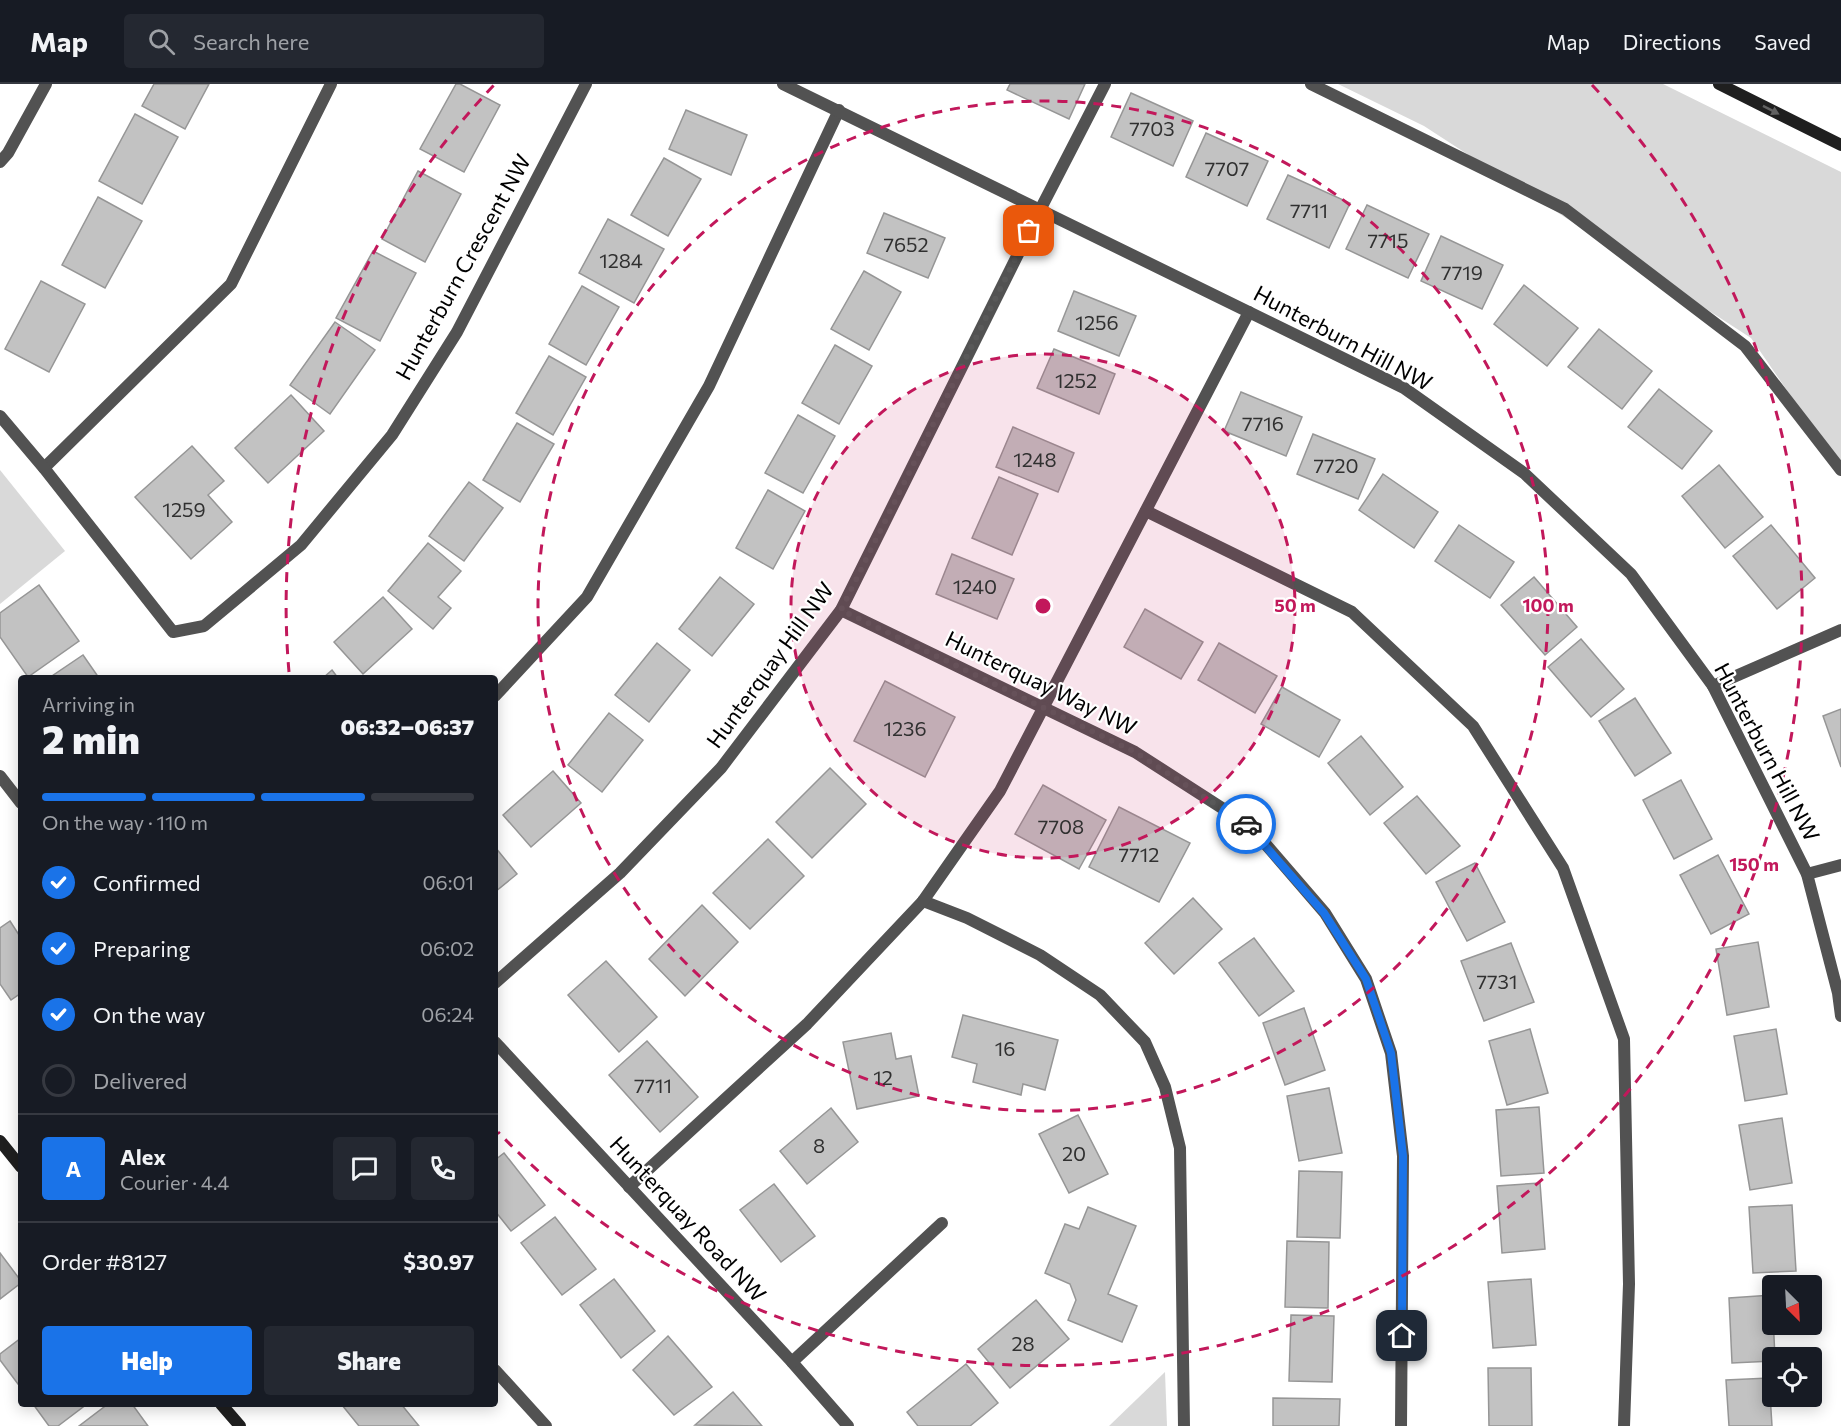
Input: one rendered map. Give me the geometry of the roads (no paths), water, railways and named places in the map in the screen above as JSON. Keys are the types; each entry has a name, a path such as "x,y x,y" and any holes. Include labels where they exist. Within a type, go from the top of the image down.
{"main road":[{"path":"1719,84 1841,146"},
{"path":"0,1141 18,1163"},
{"path":"224,1407 240,1426"}],"street":[{"path":"0,162 8,153 46,84"},
{"path":"44,468 231,284 332,84"},
{"name":"Hunterburn Crescent NW","path":"0,416 44,468 173,632 204,626 301,545 392,435 457,332 586,84"},
{"name":"Hunterburn Hill NW","path":"783,84 1404,388 1524,473 1632,574 1713,686 1807,874 1838,993 1841,1016"},
{"name":"Hunterquay Hill NW","path":"498,980 620,873 721,768 841,610 1105,84"},
{"path":"1311,84 1565,209 1745,346 1841,470"},
{"path":"498,693 587,597 709,386 839,110"},
{"path":"629,1187 807,1024 923,901 1000,791 1249,312"},
{"path":"1146,511 1352,612 1473,726 1563,868 1624,1039 1629,1284 1624,1426"},
{"name":"Hunterquay Way NW","path":"841,610 1135,752 1250,826 1324,913 1366,979 1391,1053 1403,1156 1401,1426"},
{"path":"1713,686 1841,630"},
{"path":"0,776 18,799"},
{"path":"1807,874 1841,865"},
{"path":"923,901 967,918 1040,955 1100,995 1145,1042 1165,1087 1180,1148 1184,1426"},
{"name":"Hunterquay Road NW","path":"498,1045 792,1362 848,1426"},
{"path":"792,1362 942,1223"},
{"path":"498,1373 546,1426"}]}
